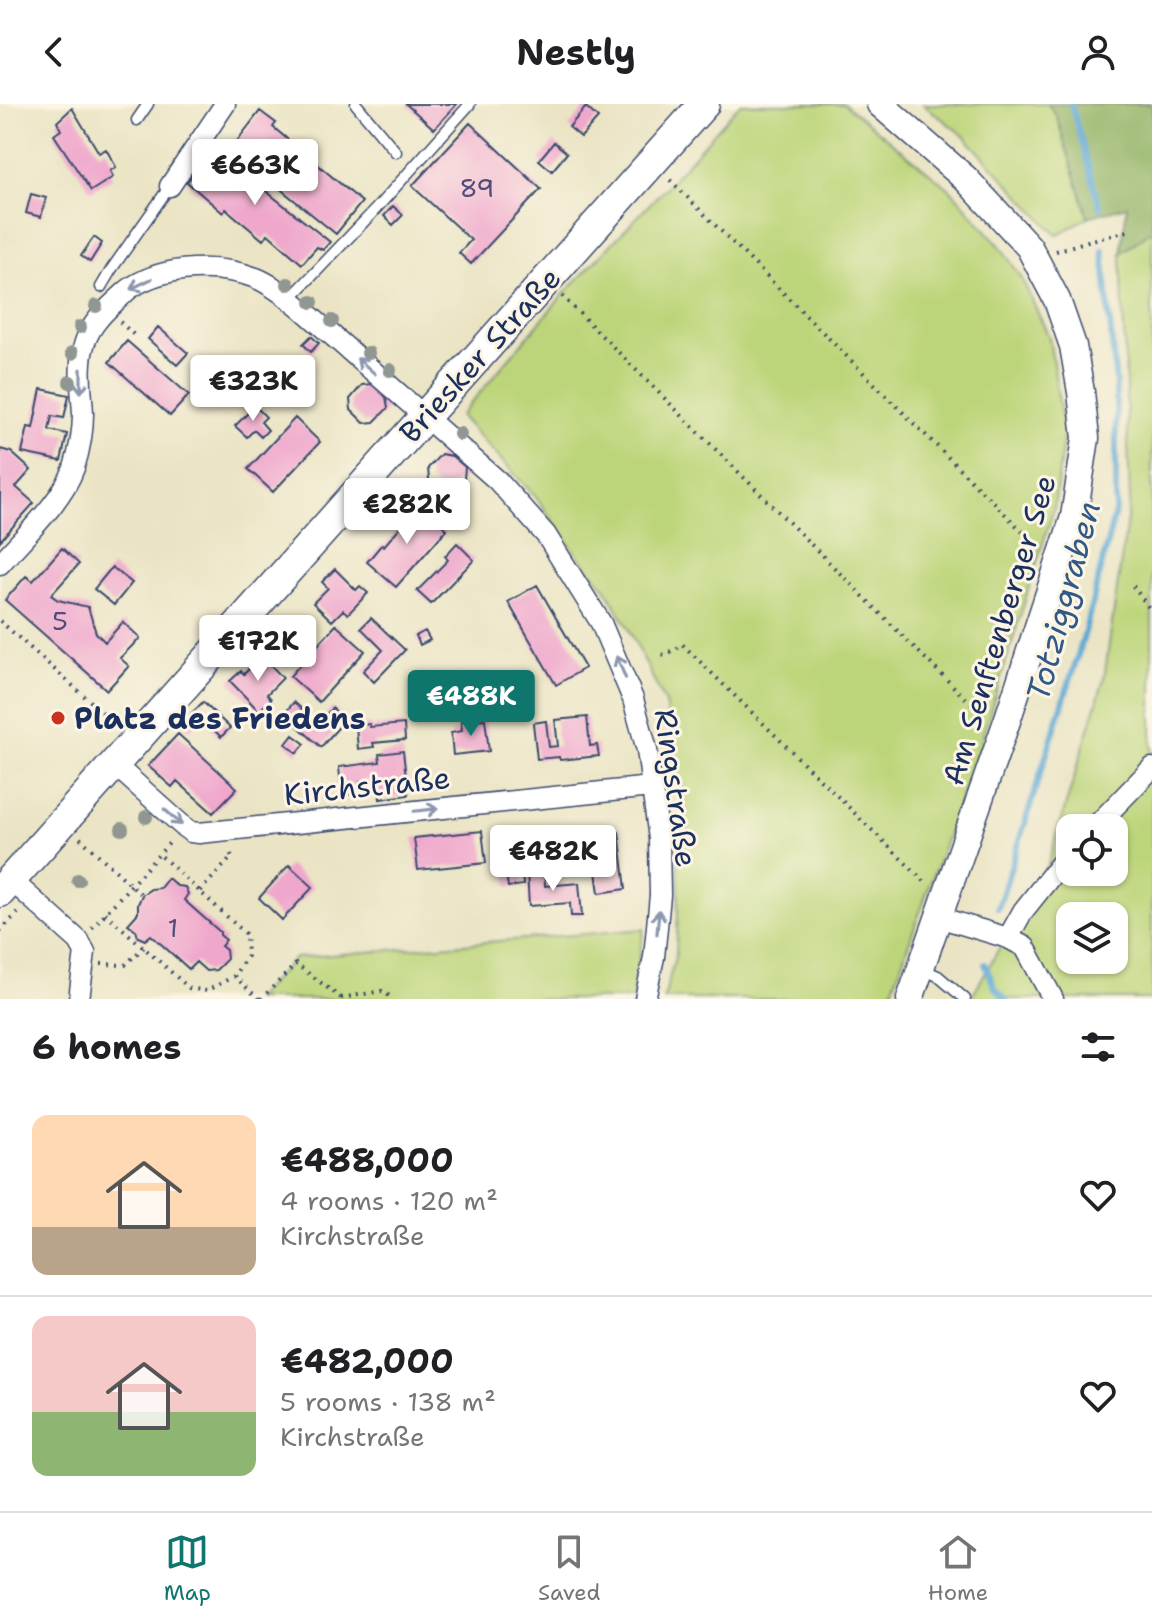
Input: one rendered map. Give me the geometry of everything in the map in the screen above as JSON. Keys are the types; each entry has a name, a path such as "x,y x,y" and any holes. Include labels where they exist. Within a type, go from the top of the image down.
{"main road":[{"name":"Briesker Straße","path":"5,886 704,104"}],"street":[{"path":"170,186 225,104"},
{"name":"Am Senftenberger See","path":"880,104 966,179 1029,247 1057,300 1073,346 1086,438 1074,517 910,999"},
{"name":"Ringstraße","path":"0,564 56,500 74,468 83,416 81,363 85,342 106,310 133,286 163,274 188,269 234,272 274,288 497,480 546,535 601,623 633,699 647,750 659,839 660,895 654,957 645,999"},
{"path":"101,287 106,310"},
{"path":"115,765 184,827"},
{"path":"1108,814 1152,768"},
{"name":"Kirchstraße","path":"184,827 191,832 219,831 651,787"},
{"path":"1008,938 1023,911 1056,870"},
{"path":"5,886 79,941 85,952 79,999"},
{"path":"941,909 1025,947 1053,999"}],"lane":[{"path":"137,120 148,104"},
{"path":"356,104 396,152"},
{"path":"290,299 470,104"},
{"path":"101,287 170,186"},
{"path":"921,969 938,976 965,999"}],"path":[{"path":"667,177 1034,543 1060,561"},
{"path":"1054,251 1128,231"},
{"path":"561,295 969,702 1008,718"},
{"path":"1133,586 1152,612"},
{"path":"0,621 135,742"},
{"path":"662,655 682,644 941,909"},
{"path":"79,941 184,827"},
{"path":"200,891 232,857 219,831"},
{"path":"78,836 142,895"},
{"path":"105,913 189,988 207,991 234,976 247,956 246,934 159,854"},
{"path":"85,964 125,965 144,947"},
{"path":"234,976 260,999 296,964 340,998 382,991 394,999"}],"green space":[{"path":"740,104 844,104 951,190 1000,246 1021,277 1049,337 1064,434 1054,508 981,741 889,999 664,999 676,953 679,894 677,837 688,830 665,703 606,589 536,497 460,416 562,296"},
{"path":"923,104 1048,104 1056,115 1088,217 1057,235 964,136"},
{"path":"1048,104 1152,104 1152,230 1121,253 1127,206 1088,217 1056,115"},
{"path":"1152,230 1152,999 970,999 1048,864 1056,838 1056,886 1128,886 1128,814 1063,814 1104,679 1130,499 1121,253"},
{"path":"644,929 632,999 255,999 295,958"}],"building":[{"path":"406,104 457,104 434,129"},
{"path":"586,107 598,118 581,137 569,127"},
{"path":"72,108 99,153 106,149 116,167 110,171 113,177 91,191 54,135 61,130 57,122"},
{"path":"260,111 276,123 273,127 362,202 336,234 231,149"},
{"path":"470,123 541,189 471,264 459,253 471,240 412,186"},
{"path":"554,142 567,153 552,171 539,160"},
{"path":"213,149 330,242 323,250 317,247 302,264 268,234 263,240 226,209 223,213 187,182"},
{"path":"31,194 46,198 41,217 26,213"},
{"path":"393,206 403,215 393,225 384,216"},
{"path":"94,237 102,243 90,262 81,256"},
{"path":"158,327 188,353 177,365 148,339"},
{"path":"311,336 319,343 311,352 303,344"},
{"path":"127,341 189,395 170,416 109,362"},
{"path":"372,384 386,397 388,408 374,422 364,423 351,410 350,399 362,385"},
{"path":"41,389 69,395 64,418 52,416 49,430 67,434 61,461 22,453 28,427 33,428"},
{"path":"255,406 266,417 261,422 268,430 261,437 254,430 247,437 235,426"},
{"path":"295,418 320,442 273,492 248,469"},
{"path":"0,449 11,452 31,470 16,487 34,503 0,541"},
{"path":"441,454 452,456 465,467 464,479 442,492 429,480 428,468"},
{"path":"419,505 447,529 396,587 367,562"},
{"path":"457,543 474,560 431,604 417,591 448,560 445,556"},
{"path":"62,548 79,564 51,595 58,600 88,607 96,633 105,642 123,622 140,638 120,658 129,666 107,690 5,600 26,576 33,581"},
{"path":"112,567 132,583 114,605 94,589"},
{"path":"335,569 356,590 360,586 368,593 348,614 343,610 332,621 313,603 328,588 322,582"},
{"path":"537,585 585,668 556,685 508,602"},
{"path":"371,618 405,650 374,682 363,671 383,650 361,628"},
{"path":"336,625 365,651 319,702 290,676"},
{"path":"425,631 430,640 420,645 416,636"},
{"path":"262,656 283,678 267,694 271,699 259,711 230,681 241,671 244,674"},
{"path":"466,676 476,676 476,689 467,690"},
{"path":"482,694 484,713 473,715 473,708 458,709 456,697"},
{"path":"203,702 230,728 221,737 202,718 190,730 183,722"},
{"path":"294,702 318,724 332,708 345,720 321,747 284,714"},
{"path":"587,717 590,746 597,745 599,756 537,759 533,723 546,721 549,747 558,746 555,720"},
{"path":"485,719 489,751 453,755 451,733 462,731 461,721"},
{"path":"370,724 370,727 404,724 405,740 373,743 374,747 358,749 356,726"},
{"path":"178,734 237,788 213,813 177,781 172,787 148,766"},
{"path":"293,735 305,744 297,753 286,744"},
{"path":"403,751 408,795 380,799 378,779 360,781 361,793 342,795 339,767 380,762 379,754"},
{"path":"593,827 594,835 619,832 626,889 599,893 595,864 571,866 570,856 538,860 534,834"},
{"path":"482,831 486,863 418,870 414,838"},
{"path":"289,865 313,887 282,920 259,898"},
{"path":"544,870 545,886 579,883 582,916 571,916 570,903 529,906 527,871"},
{"path":"522,872 523,885 508,887 506,874"},
{"path":"168,878 177,886 185,887 188,894 184,900 226,940 221,946 226,950 227,959 216,970 206,971 196,962 189,969 151,935 145,940 138,937 136,930 128,924 138,913 142,895 160,888"}],"waterway":[{"name":"Totziggraben","path":"1071,104 1100,208"},
{"name":"Totziggraben","path":"998,908 1083,639 1116,508 1116,384 1103,250"},
{"name":"Totziggraben","path":"985,964 995,988 1006,999"}],"place":[{"name":"Platz des Friedens","path":"58,718"}]}
